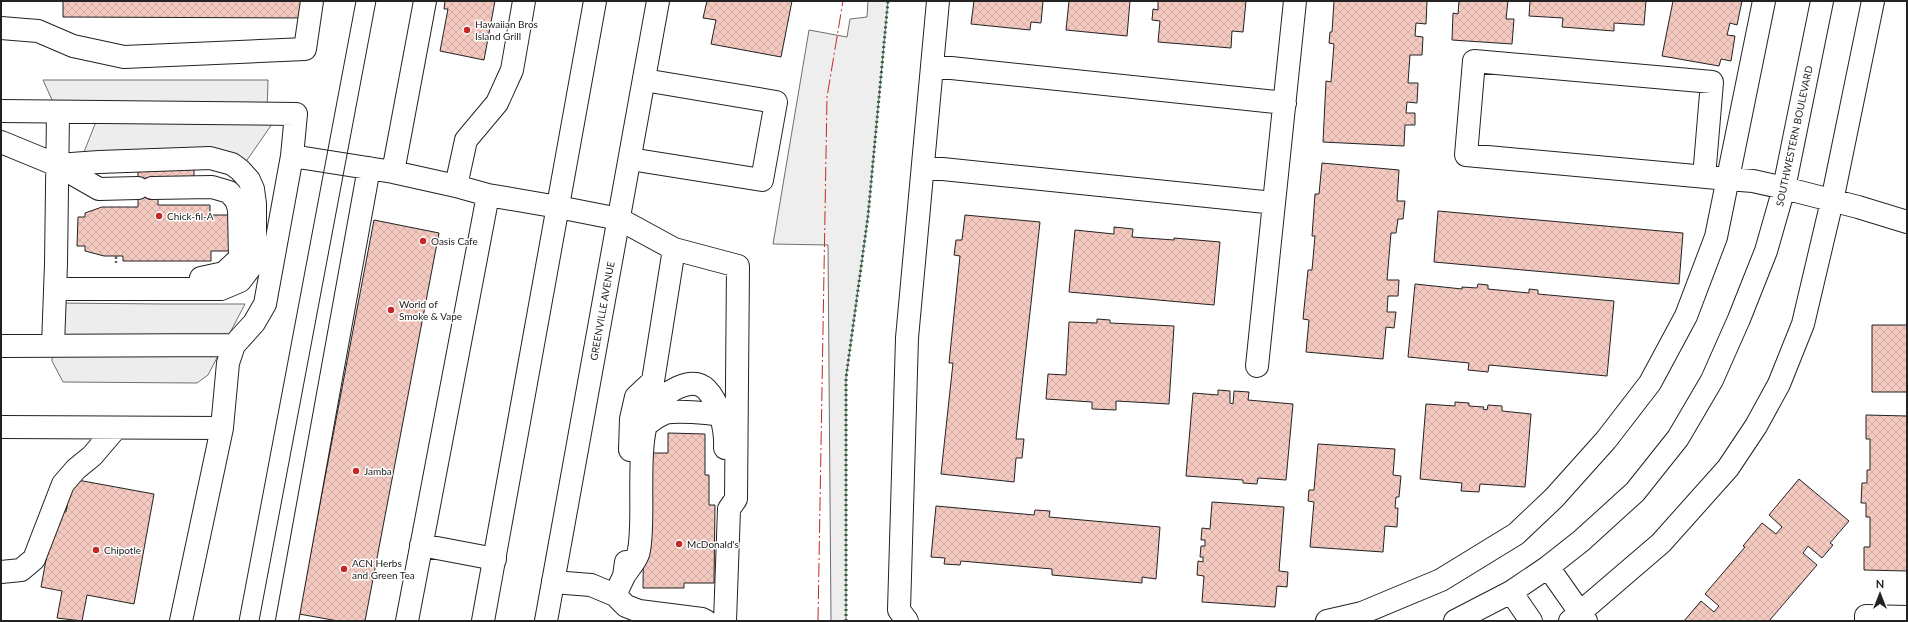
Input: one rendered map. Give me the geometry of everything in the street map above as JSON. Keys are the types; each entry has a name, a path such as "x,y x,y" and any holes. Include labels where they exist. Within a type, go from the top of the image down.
{"street":[{"path":"1,28 38,31 73,46 124,56 305,48 312,1"},
{"path":"497,103 498,68 509,1"},
{"path":"456,186 466,140 497,103 512,70 524,1"},
{"path":"483,621 595,1"},
{"name":"GREENVILLE AVENUE","path":"546,621 658,1"},
{"path":"907,621 899,610 907,338 938,1"},
{"path":"1257,366 1296,1"},
{"path":"1327,621 1362,613 1441,580 1516,534 1554,498 1606,440 1650,384 1686,316 1716,237 1764,1"},
{"name":"SOUTHWESTERN BOULEVARD","path":"1455,621 1511,592 1548,568 1581,541 1635,492 1678,438 1712,380 1739,319 1766,251 1784,188 1822,1"},
{"path":"1548,568 1579,618 1661,544 1728,468 1756,426 1779,384 1803,324 1832,201 1874,1"},
{"path":"393,172 426,3"},
{"path":"1704,177 1712,82 1474,61 1466,155 1704,177 1752,181 1858,207 1907,222"},
{"path":"932,66 1285,103"},
{"path":"630,159 762,180 776,102 644,80"},
{"path":"1,111 58,113 296,114 292,156 265,304 254,323 234,345 228,363 222,428 181,621"},
{"path":"52,345 55,284 58,113"},
{"path":"1,142 56,165 99,189 212,187 229,192 236,200 239,209 240,258 236,264 224,273 205,278 55,284"},
{"path":"292,156 393,172 456,186 488,195 619,219 674,249 738,266 736,499 729,509"},
{"path":"55,284 221,289 240,281 253,264 255,248 255,204 253,189 249,180 232,164 210,158 56,165"},
{"path":"923,167 1274,203"},
{"path":"287,621 369,168"},
{"path":"407,621 488,195"},
{"path":"674,249 653,381 636,397 631,419 628,552 619,585 626,606 639,611 702,619 706,621"},
{"path":"1,346 234,345"},
{"path":"619,585 639,552 643,445 646,425 656,417 667,413 706,413 719,416 724,425 724,497 729,509 725,621"},
{"path":"1,427 222,428"},
{"path":"1,572 21,570 34,560 63,484 76,469 92,456 116,428"},
{"path":"421,545 494,558"},
{"path":"553,582 591,585 619,585"},
{"path":"1511,592 1531,621"},
{"path":"1866,621 1866,616 1907,617"}],"path":[{"path":"116,256 116,264"}],"shaded area":[{"path":"868,1 888,1 868,216 846,378 846,621 831,621 828,245 773,244 809,30 847,37 850,19 867,17"},
{"path":"43,80 268,80 267,113 279,114 245,163 226,151 84,152 99,114 58,113"},
{"path":"55,303 245,304 208,375 197,383 63,382 52,361"}],"building":[{"path":"63,1 304,1 304,18 63,17"},
{"name":"Hawaiian Bros Island Grill","path":"445,1 495,1 484,60 440,51 448,9 444,9"},
{"path":"707,1 792,1 781,57 711,44 716,20 703,18"},
{"path":"974,1 1043,1 1041,23 1031,22 1030,30 971,24"},
{"path":"1069,1 1130,1 1127,36 1066,30"},
{"path":"1158,1 1246,1 1243,32 1232,31 1231,48 1158,42 1160,21 1152,20 1153,9 1158,10"},
{"path":"1334,1 1427,1 1426,24 1416,23 1415,36 1423,37 1422,55 1410,55 1408,83 1418,83 1417,103 1407,102 1406,113 1415,113 1415,125 1405,125 1404,146 1323,142 1326,81 1331,82 1334,44 1329,43 1330,32 1332,32"},
{"path":"1459,1 1508,1 1506,19 1514,19 1512,44 1452,40 1453,13 1458,14"},
{"path":"1530,1 1646,1 1644,25 1614,23 1614,31 1562,27 1563,18 1529,16"},
{"path":"1673,1 1742,1 1737,25 1730,23 1727,35 1735,36 1731,61 1721,59 1719,66 1662,56"},
{"path":"1322,163 1399,170 1397,201 1405,201 1403,219 1398,219 1396,233 1391,233 1387,280 1399,280 1398,296 1388,296 1387,312 1396,312 1394,328 1386,327 1383,359 1306,352 1309,320 1303,319 1308,270 1312,270 1315,236 1312,236 1315,194 1319,194"},
{"name":"Chick-fil-A","path":"138,169 194,169 194,181 158,196 158,205 210,205 210,215 232,215 232,251 211,251 211,261 123,261 123,256 104,256 85,251 85,246 77,246 78,217 85,217 85,213 102,207 138,207"},
{"path":"1438,211 1683,233 1679,284 1434,262"},
{"path":"965,215 1040,222 1016,439 1024,439 1022,458 1016,458 1014,482 941,474 953,363 949,363 960,256 954,255 956,240 962,240"},
{"path":"374,220 439,233 365,621 338,621 299,614"},
{"path":"1114,227 1133,229 1132,237 1174,240 1174,238 1220,242 1214,305 1069,292 1075,230 1114,234"},
{"path":"1415,284 1462,289 1462,287 1477,288 1478,284 1488,285 1488,289 1529,293 1529,289 1538,290 1538,294 1614,301 1607,376 1489,365 1488,372 1468,370 1469,363 1408,357"},
{"path":"1097,319 1110,320 1110,323 1174,326 1169,404 1116,401 1116,410 1092,409 1092,402 1046,399 1048,374 1066,375 1069,322 1097,323"},
{"path":"1872,325 1907,325 1907,392 1872,392"},
{"path":"1218,390 1230,391 1230,403 1233,404 1234,391 1249,392 1248,400 1293,404 1286,480 1258,478 1257,484 1243,483 1243,480 1186,476 1193,393 1218,395"},
{"path":"1455,402 1469,403 1469,406 1484,407 1483,409 1487,410 1488,405 1502,406 1502,411 1531,414 1525,487 1480,484 1479,492 1461,491 1462,483 1420,479 1426,404 1455,406"},
{"path":"1866,415 1907,416 1907,571 1864,570 1864,547 1870,547 1870,517 1866,517 1866,503 1861,503 1862,483 1867,483 1867,470 1870,470 1870,439 1866,439"},
{"name":"McDonald's","path":"668,433 705,434 705,475 709,475 709,505 715,505 714,583 684,583 684,588 643,588 644,497 652,453 668,453"},
{"path":"1318,444 1395,449 1393,475 1401,476 1399,497 1396,497 1395,508 1398,508 1397,527 1385,526 1383,552 1310,547 1314,502 1308,501 1309,490 1314,490"},
{"name":"Chipotle","path":"72,479 154,494 134,604 87,595 82,621 57,618 62,591 41,587 55,511 66,512"},
{"path":"1799,479 1849,521 1830,543 1833,545 1822,558 1808,546 1803,553 1817,565 1769,621 1684,621 1701,601 1714,612 1719,606 1705,594 1745,547 1743,546 1762,523 1776,534 1782,527 1769,515"},
{"path":"1212,502 1284,507 1279,571 1288,572 1287,587 1277,586 1275,607 1202,602 1204,576 1197,575 1198,561 1203,562 1203,557 1200,557 1201,546 1205,546 1205,540 1201,540 1202,528 1210,529"},
{"path":"936,506 1034,515 1035,510 1050,511 1049,517 1160,527 1156,579 1142,577 1142,583 1052,575 1052,569 961,561 960,565 944,564 945,558 931,557"}],"tram line":[{"path":"239,621 356,1"},
{"path":"259,621 376,1"}],"hedge":[{"path":"846,621 846,378 868,216 888,1"}],"power":[{"path":"818,621 827,97 843,1"}],"place":[{"name":"Hawaiian Bros Island Grill","path":"467,30"},
{"name":"Chick-fil-A","path":"159,216"},
{"name":"Oasis Cafe","path":"423,241"},
{"name":"World of Smoke & Vape","path":"391,310"},
{"name":"Jamba","path":"356,471"},
{"name":"McDonald's","path":"679,544"},
{"name":"Chipotle","path":"96,550"},
{"name":"ACN Herbs and Green Tea","path":"344,569"}]}
